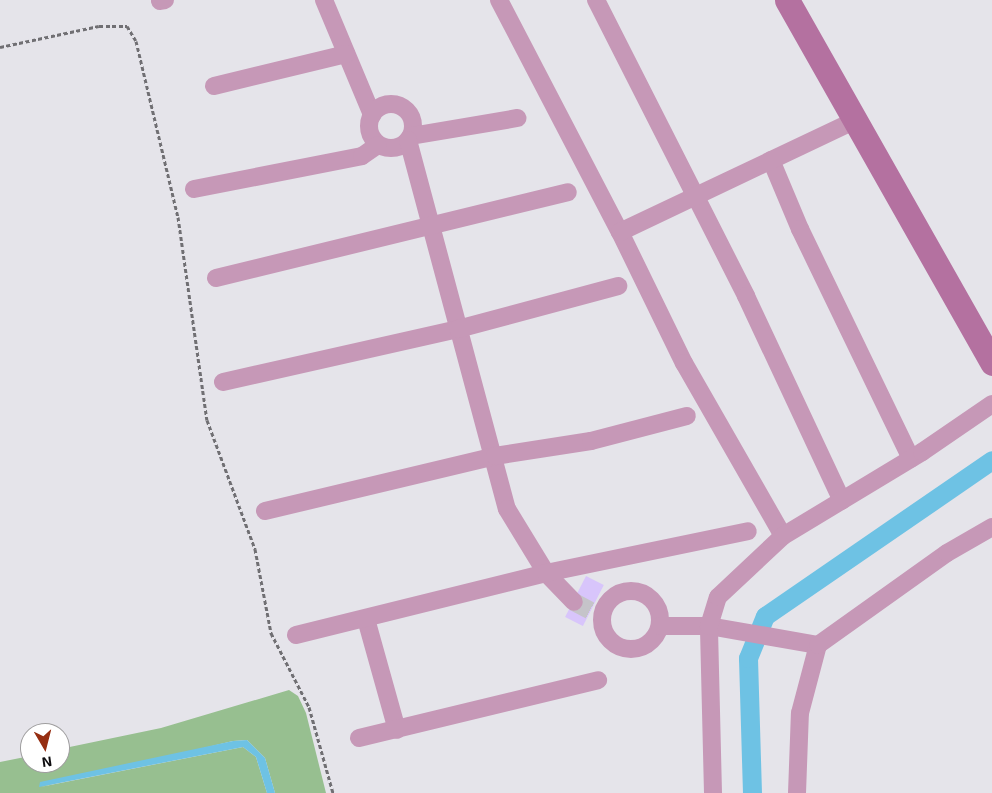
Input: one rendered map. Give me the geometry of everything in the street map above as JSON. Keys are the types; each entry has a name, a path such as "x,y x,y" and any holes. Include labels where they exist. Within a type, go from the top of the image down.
{"main road":[{"path":"788,0 854,121 992,363"}],"street":[{"path":"324,0 372,115"},
{"path":"499,0 620,232 684,363 784,536"},
{"path":"596,0 693,196 746,296 842,501"},
{"path":"214,86 346,54"},
{"path":"517,118 410,138 392,148 378,144 368,128 372,115 382,106 402,107 412,118 410,138 458,329 495,456 507,509 546,574 574,602"},
{"path":"620,232 854,121"},
{"path":"194,189 362,156 378,144"},
{"path":"771,160 812,254 911,459"},
{"path":"216,278 433,227 568,192"},
{"path":"223,382 458,329 618,286"},
{"path":"713,793 709,626 718,598 784,536 911,459 992,404"},
{"path":"265,511 495,456 590,441 687,416"},
{"path":"797,793 800,712 818,644 947,553 992,527"},
{"path":"296,635 546,574 748,530"},
{"path":"636,591 652,599 661,616 660,626 650,642 642,647 622,648 607,636 596,615 617,594 636,591"},
{"path":"366,619 397,730"},
{"path":"660,626 709,626 818,644"},
{"path":"359,738 598,680"}],"path":[{"path":"0,47 99,26 127,26 136,40 178,218 207,420 255,549 271,633 309,707 333,793"}],"green space":[{"path":"289,690 298,696 306,713 326,793 275,793 265,758 247,740 233,741 40,787 243,747 256,757 267,793 0,793 0,762 20,758 20,773 70,773 70,747 161,728"}],"water":[{"path":"247,740 265,758 275,793 267,793 256,757 243,747 39,787 40,782 233,741"}],"building":[{"path":"586,576 604,585 583,626 565,617"}],"waterway":[{"path":"752,793 748,658 765,616 992,460"}],"tunnel":[{"path":"574,602 591,611"}]}
